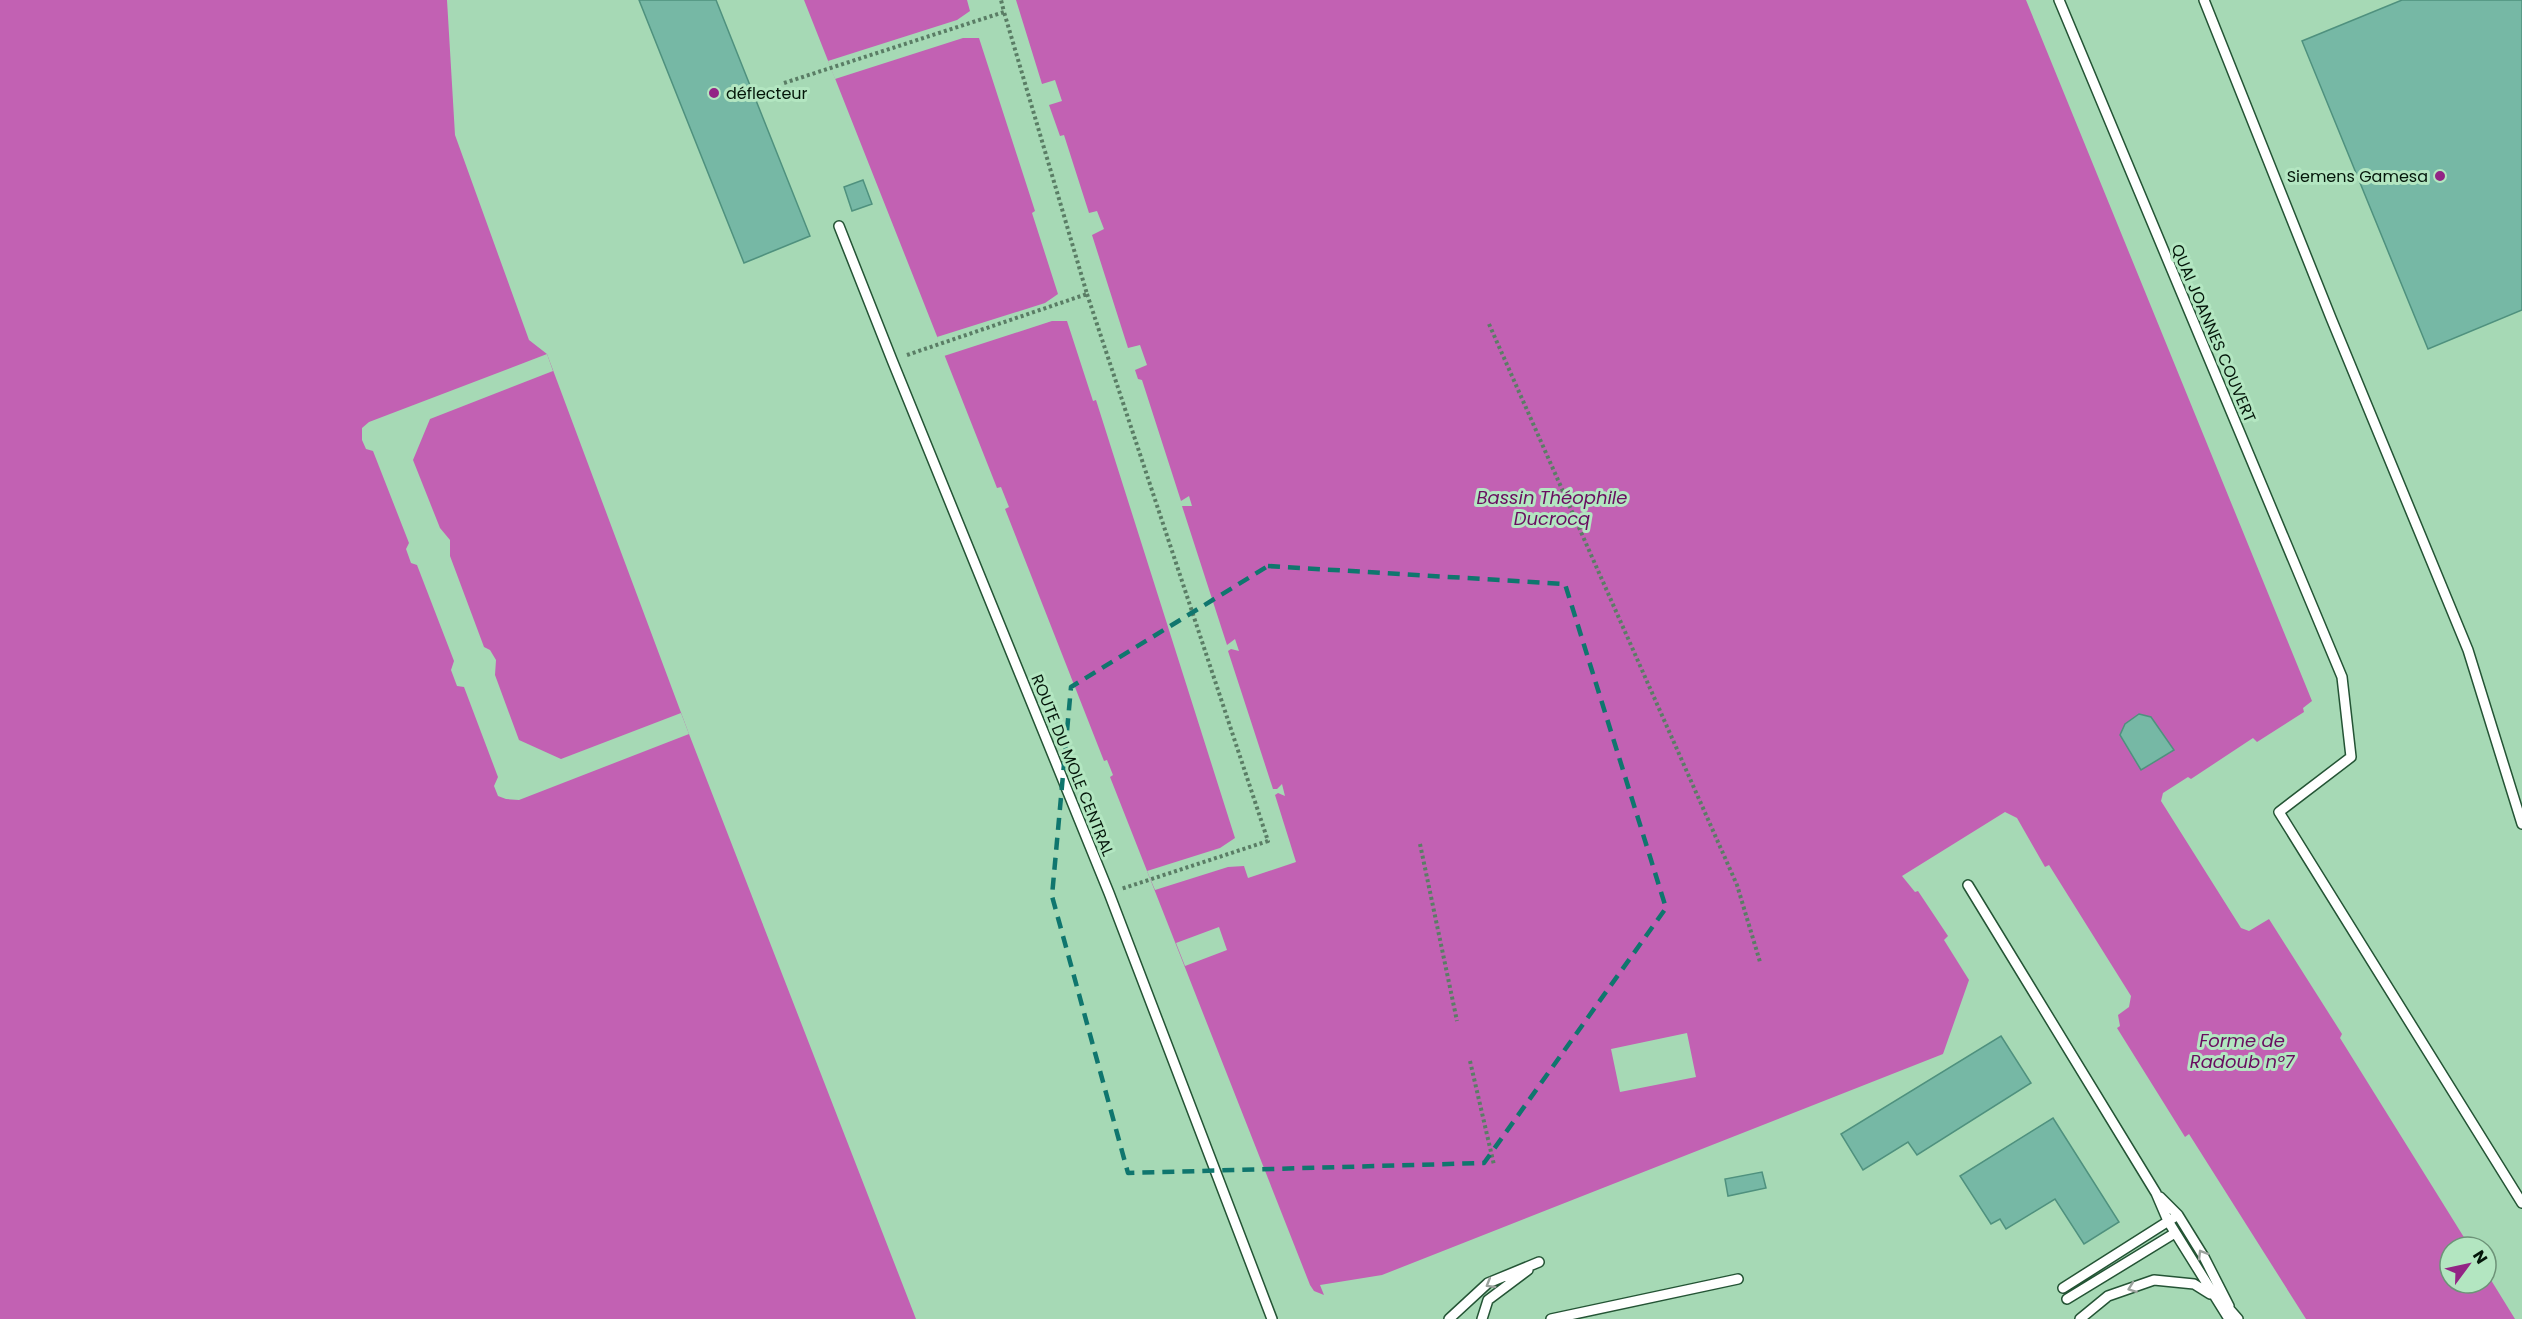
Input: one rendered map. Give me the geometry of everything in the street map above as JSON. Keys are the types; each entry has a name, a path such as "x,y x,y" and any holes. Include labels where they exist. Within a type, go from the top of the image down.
{"lane":[{"name":"QUAI JOANNES COUVERT","path":"2059,0 2342,677 2351,757 2279,812 2522,1203"},
{"path":"2204,0 2335,329 2468,650 2522,824"},
{"name":"ROUTE DU MOLE CENTRAL","path":"839,226 1109,893 1272,1319"},
{"path":"1968,885 2156,1193 2168,1221 2229,1319"},
{"path":"2156,1193 2178,1215 2238,1319"},
{"path":"2063,1288 2178,1215"},
{"path":"2067,1299 2175,1233"},
{"path":"1449,1319 1488,1283 1539,1262 1488,1300 1482,1319"},
{"path":"1551,1319 1738,1280"},
{"path":"2080,1319 2108,1296 2154,1280 2194,1284 2229,1306"}],"path":[{"path":"1001,0 1087,294 1268,841 1109,893"},
{"path":"784,83 1004,12"},
{"path":"892,360 1087,294"},
{"path":"1489,324 1737,885 1760,962"},
{"path":"1420,844 1457,1021"},
{"path":"1470,1061 1494,1165"}],"highlighted area":[{"path":"1268,566 1565,584 1666,908 1484,1163 1128,1173 1052,896 1071,687"}],"water":[{"path":"0,0 447,0 455,135 529,340 547,354 689,734 916,1319 0,1319"},
{"name":"Bassin Théophile Ducrocq","path":"804,0 2026,0 2312,701 2303,708 2304,712 2257,742 2253,738 2191,779 2188,777 2163,793 2161,801 2241,928 2249,931 2269,919 2342,1034 2340,1038 2463,1235 2438,1235 2438,1295 2498,1295 2498,1291 2515,1319 2306,1319 2189,1134 2185,1137 2117,1028 2120,1026 2118,1015 2129,1007 2131,996 2049,865 2045,867 2017,818 2005,812 1902,876 1915,892 1918,891 1948,936 1944,940 1969,980 1943,1054 1382,1275 1320,1285 1324,1295 1314,1291 1110,777 1113,775 1107,760 1104,761 1005,509 1009,507 1001,487 997,488"}],"pier":[{"path":"967,0 1016,0 1042,84 1055,80 1062,101 1049,105 1060,136 1064,135 1089,213 1097,211 1104,229 1092,235 1128,348 1140,345 1147,365 1135,370 1138,379 1142,380 1181,501 1189,496 1192,506 1182,506 1227,645 1235,639 1239,651 1231,649 1228,651 1273,789 1277,789 1282,784 1285,796 1278,793 1275,795 1296,862 1248,878 1244,866 1228,867 1155,890 1147,871 1220,848 1235,838 1096,400 1093,401 1067,321 1052,321 944,356 937,337 1045,303 1058,294 1032,213 1035,211 979,38 963,38 835,79 828,61 957,20 970,11"},
{"path":"547,354 553,371 430,419 413,460 440,528 450,540 450,556 484,647 490,650 496,660 495,675 519,740 561,759 681,713 689,734 519,800 506,799 498,796 494,786 498,777 464,687 457,686 451,670 454,661 417,565 411,563 406,549 409,543 373,451 366,449 362,440 362,428 369,422"},
{"path":"1219,927 1227,950 1185,966 1176,943"},
{"path":"1687,1033 1696,1077 1620,1092 1611,1049"}],"building":[{"name":"déflecteur","path":"639,0 716,0 810,236 744,263"},
{"name":"Siemens Gamesa","path":"2402,0 2522,0 2522,310 2428,349 2302,41"},
{"path":"863,180 872,204 852,211 844,187"},
{"path":"2139,714 2151,717 2174,750 2141,770 2120,735 2125,724"},
{"path":"2001,1036 2031,1083 1917,1155 1908,1142 1863,1170 1841,1134"},
{"path":"2053,1118 2119,1222 2084,1244 2055,1199 2006,1229 2000,1219 1991,1224 1960,1176"},
{"path":"1762,1172 1766,1188 1728,1196 1725,1179"}],"place":[{"name":"déflecteur","path":"714,93"},
{"name":"Siemens Gamesa","path":"2440,176"}],"water label":[{"name":"Forme de Radoub n°7","path":"2242,1051"}]}
